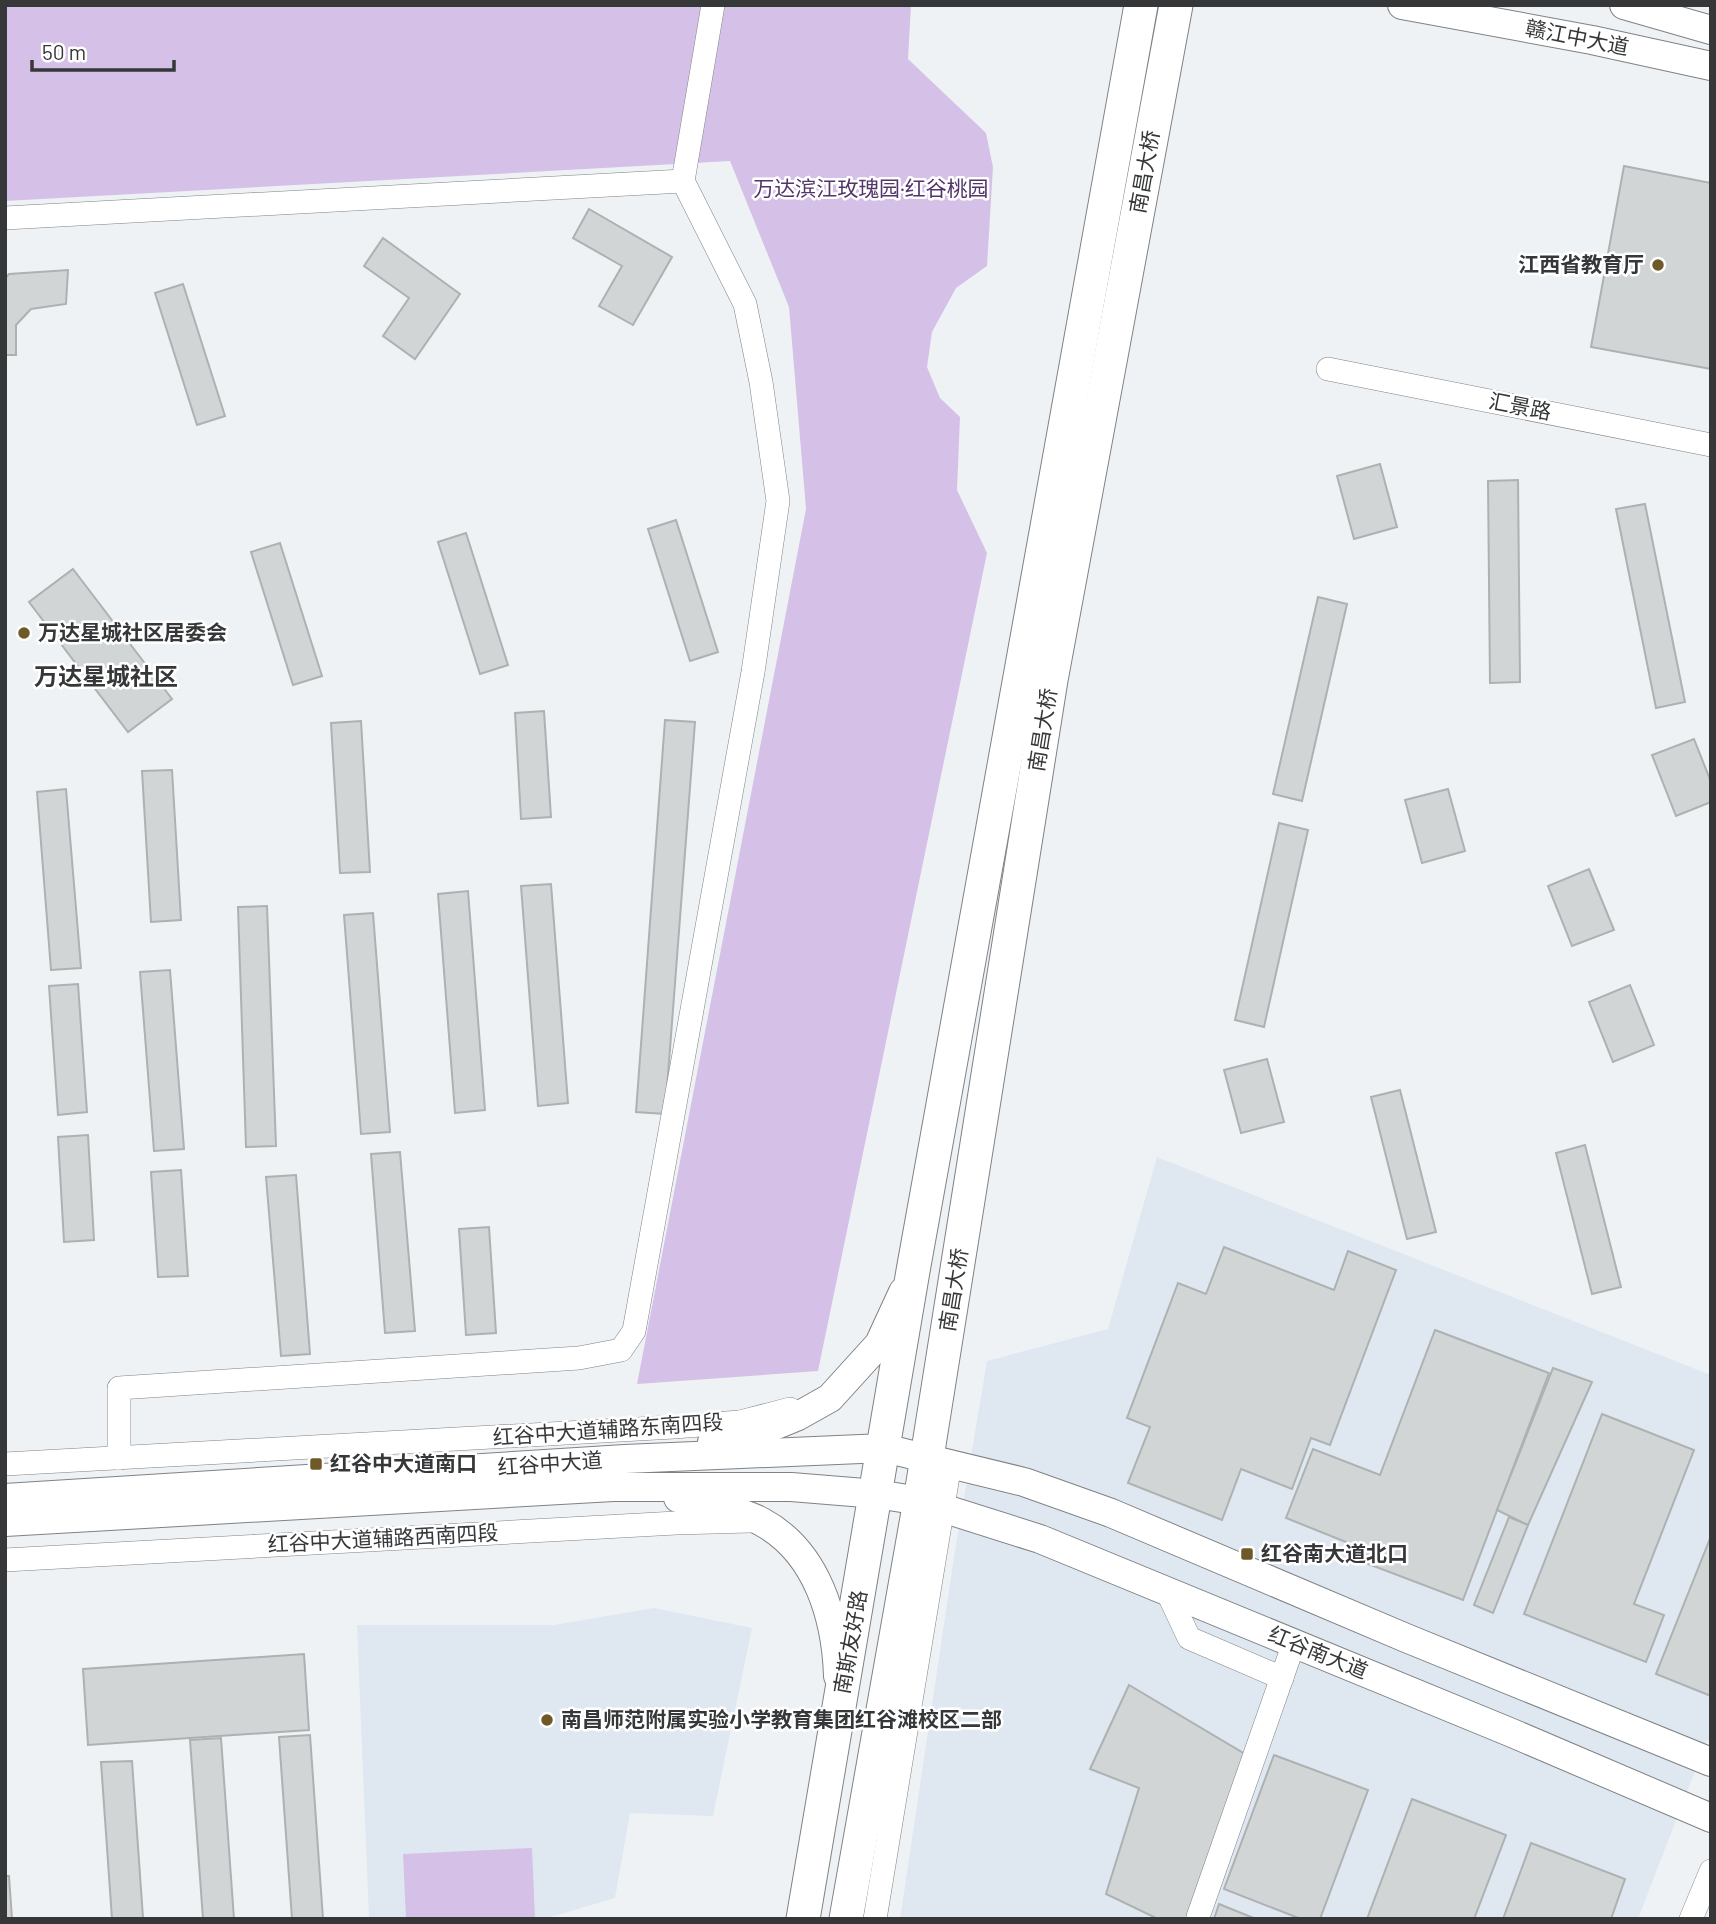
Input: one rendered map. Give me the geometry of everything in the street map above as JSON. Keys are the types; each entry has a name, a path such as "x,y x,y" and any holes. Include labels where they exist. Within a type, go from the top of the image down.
{"highway":[{"name":"南昌大桥","path":"939,1461 1037,677 1141,5"},
{"name":"南昌大桥","path":"884,1448 913,1271 1176,5"},
{"name":"南斯友好路","path":"803,1919 884,1448"},
{"name":"南斯友好路","path":"846,1919 939,1461"}],"main road":[{"name":"赣江中大道","path":"1402,5 1592,40 1711,66"},
{"name":"赣江中大道","path":"1624,5 1711,30"},
{"path":"625,1459 759,1432 798,1416 830,1398 879,1344 913,1271"},
{"name":"红谷中大道","path":"5,1498 625,1459 884,1448 939,1461"},
{"path":"939,1461 1024,1482 1111,1513 1406,1638 1711,1762"},
{"path":"613,1487 705,1503 761,1521 792,1545 812,1570 827,1606 837,1652 838,1717"},
{"name":"红谷中大道","path":"5,1522 613,1487 791,1487 877,1494 932,1504"},
{"name":"红谷南大道","path":"932,1504 1040,1539 1711,1818"}],"street":[{"path":"119,1458 119,1388 579,1358 621,1350 634,1331 753,672 778,501 761,382 745,304 683,181 713,5"},
{"path":"5,218 683,181"},
{"name":"汇景路","path":"1328,369 1711,446"},
{"name":"红谷中大道辅路东南四段","path":"5,1464 740,1422 830,1398"},
{"path":"875,1919 932,1504"},
{"name":"红谷中大道辅路西南四段","path":"5,1560 662,1524 761,1521"},
{"path":"1167,1591 1189,1638 1282,1678"},
{"path":"1198,1917 1294,1643"},
{"path":"1700,1909 1711,1871"}],"shaded area":[{"path":"1157,1157 1711,1375 1711,1741 1707,1740 1638,1919 900,1919 954,1557 987,1361 1108,1329"},
{"name":"南昌师范附属实验小学教育集团红谷滩校区二部","path":"654,1608 752,1628 713,1816 630,1813 615,1898 544,1919 369,1919 357,1625 554,1625"}],"green space":[{"name":"万达滨江玫瑰园·红谷桃园","path":"5,5 911,5 908,59 986,133 993,167 987,266 956,288 932,332 927,367 940,398 960,417 957,490 987,553 818,1371 637,1384 806,509 789,307 730,161 5,201"},
{"path":"532,1848 535,1919 406,1919 403,1854"}],"building":[{"name":"江西省教育厅","path":"1624,166 1711,183 1711,369 1591,347"},
{"path":"589,209 672,257 633,325 599,306 622,266 573,238"},
{"path":"383,238 460,294 415,359 383,336 409,298 364,266"},
{"path":"68,270 66,304 31,309 16,325 16,355 5,355 5,279 9,274"},
{"path":"183,284 225,416 197,425 155,293"},
{"path":"1380,464 1397,527 1354,539 1337,476"},
{"path":"1518,480 1520,682 1490,683 1488,481"},
{"path":"1645,504 1685,702 1656,708 1616,509"},
{"path":"676,520 718,652 690,661 648,529"},
{"path":"466,533 508,665 480,674 438,542"},
{"path":"280,543 322,676 293,685 251,552"},
{"path":"73,569 172,699 128,732 29,602"},
{"path":"1318,597 1347,604 1302,801 1273,794"},
{"path":"544,711 551,817 521,819 515,713"},
{"path":"665,720 695,722 665,1114 636,1112"},
{"path":"361,721 370,872 340,873 331,723"},
{"path":"1694,739 1711,782 1711,802 1676,816 1652,755"},
{"path":"172,770 181,920 151,922 142,771"},
{"path":"66,789 81,968 51,970 37,792"},
{"path":"1448,789 1465,851 1422,863 1405,800"},
{"path":"1279,823 1308,830 1264,1027 1235,1020"},
{"path":"1589,869 1614,930 1572,946 1548,886"},
{"path":"551,884 568,1103 538,1106 521,886"},
{"path":"468,891 485,1110 455,1113 438,894"},
{"path":"267,906 276,1146 246,1147 238,907"},
{"path":"373,913 390,1132 361,1134 344,915"},
{"path":"170,970 184,1149 154,1151 140,972"},
{"path":"78,984 87,1112 58,1115 49,986"},
{"path":"1630,985 1654,1045 1613,1062 1589,1002"},
{"path":"1267,1059 1284,1122 1241,1133 1224,1070"},
{"path":"1400,1090 1436,1232 1407,1239 1371,1097"},
{"path":"88,1135 94,1240 64,1242 58,1137"},
{"path":"1585,1145 1621,1287 1592,1294 1556,1153"},
{"path":"400,1152 415,1331 385,1333 371,1154"},
{"path":"181,1170 188,1276 158,1277 151,1172"},
{"path":"296,1175 310,1354 281,1356 266,1177"},
{"path":"489,1227 496,1333 466,1335 459,1229"},
{"path":"1224,1247 1334,1290 1348,1251 1396,1270 1330,1445 1311,1438 1292,1489 1241,1469 1222,1520 1128,1483 1150,1427 1127,1418 1178,1283 1206,1294"},
{"path":"1435,1330 1549,1373 1463,1600 1347,1556 1351,1544 1286,1518 1313,1449 1380,1475"},
{"path":"1553,1368 1592,1382 1528,1525 1497,1510"},
{"path":"1602,1414 1694,1450 1634,1604 1664,1615 1646,1662 1524,1614"},
{"path":"1509,1517 1528,1525 1493,1613 1474,1605"},
{"path":"1711,1536 1711,1696 1656,1674"},
{"path":"304,1654 309,1730 88,1745 83,1669"},
{"path":"1129,1685 1250,1757 1191,1919 1158,1919 1106,1894 1139,1788 1090,1769"},
{"path":"310,1735 323,1919 292,1919 279,1737"},
{"path":"221,1738 234,1919 203,1919 190,1740"},
{"path":"1274,1755 1368,1790 1320,1919 1301,1919 1224,1889"},
{"path":"132,1761 143,1918 112,1919 101,1762"},
{"path":"1412,1799 1506,1835 1474,1919 1367,1919"},
{"path":"1531,1843 1625,1879 1611,1919 1503,1919"},
{"path":"5,1876 9,1876 12,1919 5,1919"},
{"path":"1219,1904 1256,1919 1214,1919"}],"place":[{"name":"江西省教育厅","path":"1658,265"},
{"name":"万达星城社区居委会","path":"24,633"},
{"name":"红谷中大道南口","path":"316,1464"},
{"name":"红谷南大道北口","path":"1247,1554"},
{"name":"南昌师范附属实验小学教育集团红谷滩校区二部","path":"547,1720"}],"district":[{"name":"万达星城社区","path":"106,677"}]}
